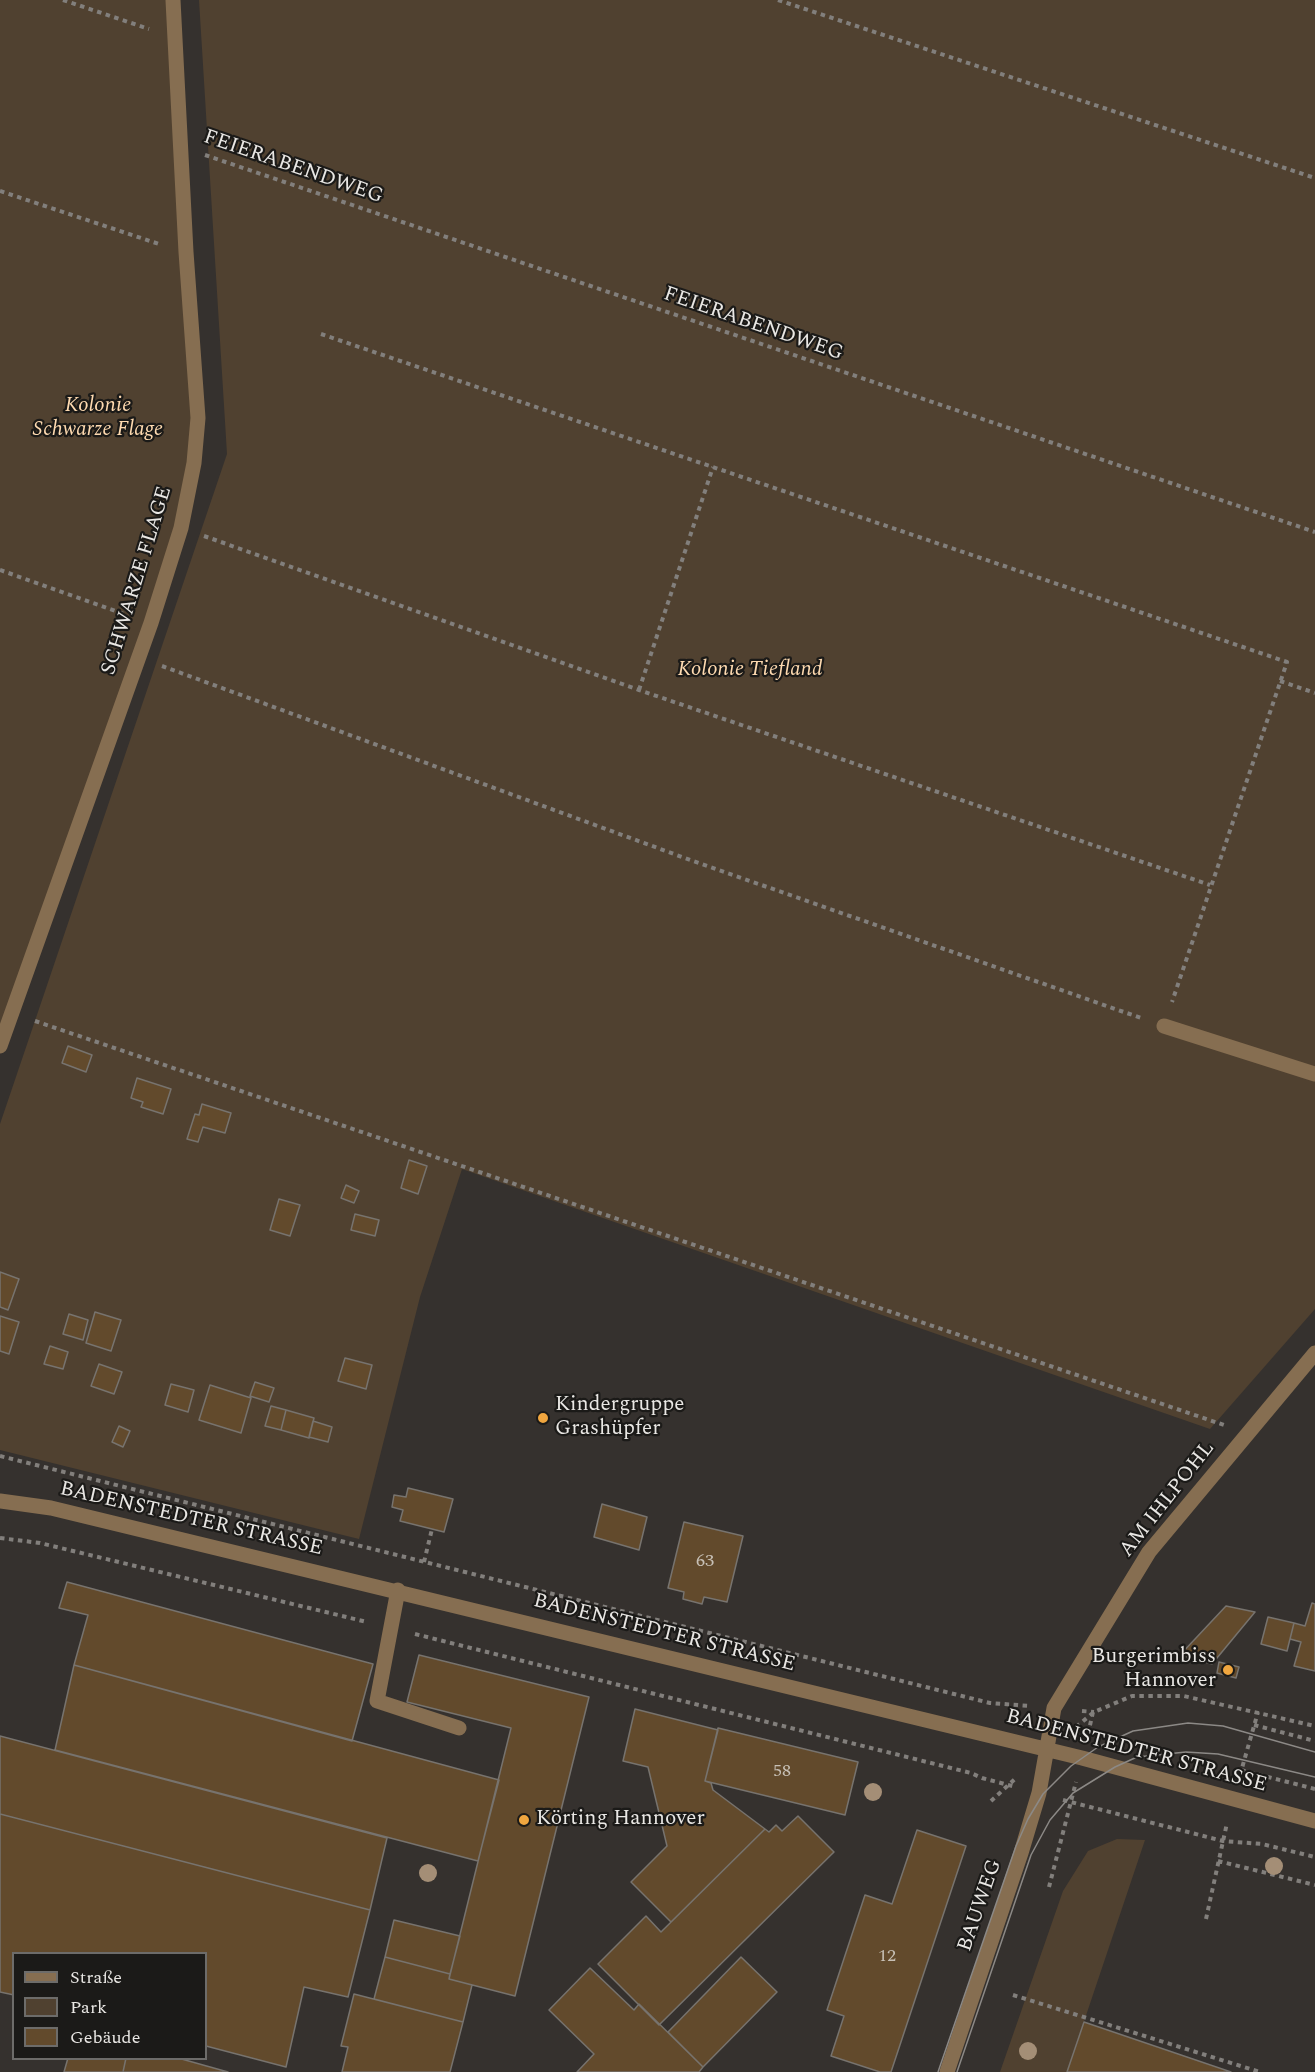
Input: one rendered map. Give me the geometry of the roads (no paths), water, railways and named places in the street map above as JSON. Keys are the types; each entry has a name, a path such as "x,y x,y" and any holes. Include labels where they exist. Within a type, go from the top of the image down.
{"street":[{"name":"SCHWARZE FLAGE","path":"0,1046 151,623 181,528 194,464 198,418 186,252 173,0"},
{"path":"1164,1026 1315,1074"},
{"name":"AM IHLPOHL","path":"1047,1750 1054,1708 1149,1552 1315,1353"},
{"name":"BADENSTEDTER STRASSE","path":"0,1501 51,1508 398,1590 1082,1758 1315,1821"},
{"path":"398,1590 377,1701 459,1728"},
{"name":"BAUWEG","path":"947,2072 1022,1852 1039,1793 1047,1750"}],"tram line":[{"path":"938,2072 1016,1846 1043,1794 1071,1766 1098,1747 1133,1731 1188,1723 1223,1726 1315,1752"},
{"path":"957,2072 1031,1855 1050,1820 1073,1793 1115,1767 1137,1757 1186,1752 1218,1754 1315,1777"}],"place":[{"name":"Kindergruppe Grashüpfer","path":"543,1418"},
{"name":"Burgerimbiss Hannover","path":"1228,1670"},
{"name":"Körting Hannover","path":"524,1820"}],"park label":[{"name":"Kolonie Schwarze Flage","path":"98,419"},
{"name":"Kolonie Tiefland","path":"750,671"}]}
